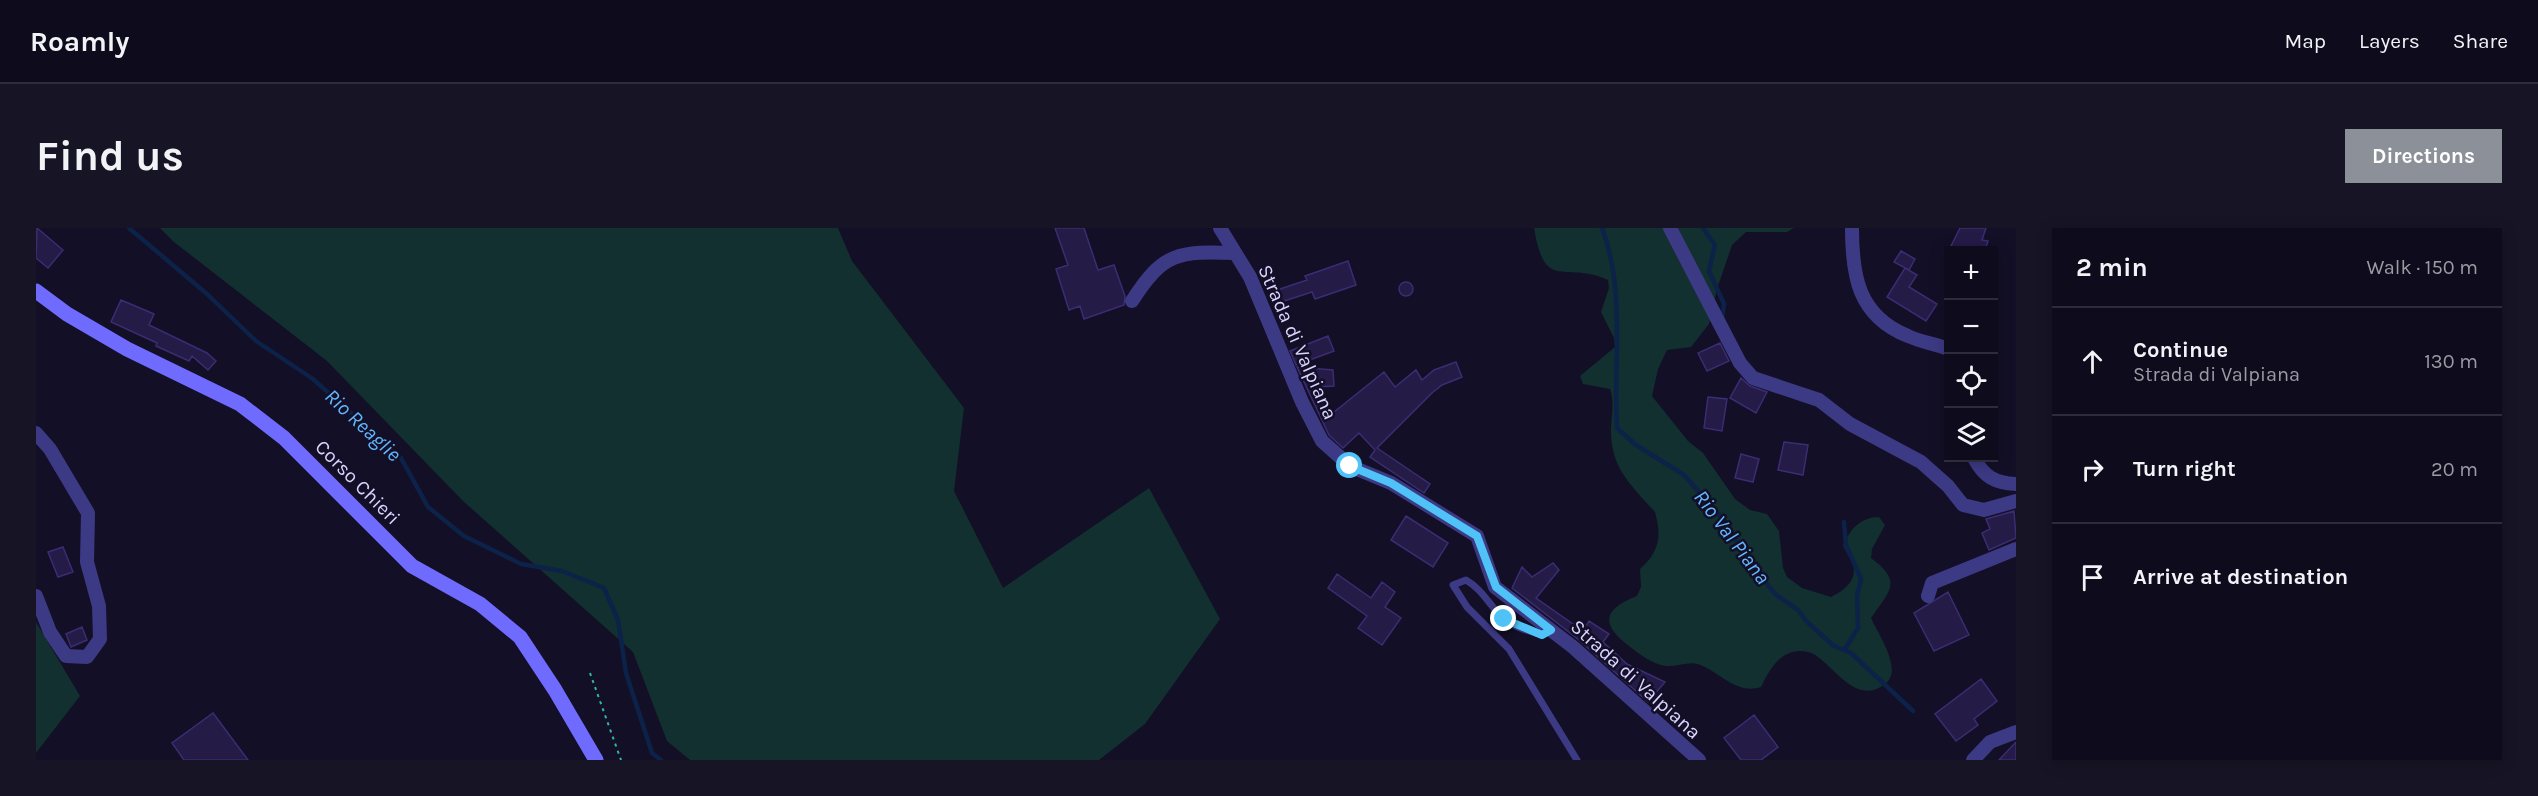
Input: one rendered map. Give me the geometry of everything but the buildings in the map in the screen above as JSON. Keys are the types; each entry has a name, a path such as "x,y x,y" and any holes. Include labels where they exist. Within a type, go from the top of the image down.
{"main road":[{"name":"Corso Chieri","path":"36,291 67,314 127,349 240,404 284,438 412,566 480,604 520,637 555,690 596,760"}],"street":[{"name":"Strada di Valpiana","path":"1220,228 1250,277 1302,402 1322,441 1350,466 1391,483 1477,536 1496,587 1551,630 1699,760"},
{"path":"1670,228 1740,363 1753,378 1819,400 1850,424 1921,462 1948,486 1963,505 1984,510 2016,501"},
{"path":"1852,228 1852,265 1861,298 1884,323 1900,332 1944,348"},
{"path":"1132,302 1155,267 1178,255 1202,252 1235,253"},
{"path":"36,433 50,449 88,513 87,562 99,606 100,639 87,657 66,656 50,632 36,596"},
{"path":"1976,462 1981,472 1998,483 2016,484"},
{"path":"1928,596 1932,583 2016,549"},
{"path":"1973,760 1990,742 2016,732"}],"lane":[{"path":"1551,630 1542,635 1527,631 1504,619 1478,587 1466,580 1454,585 1467,607 1509,649 1577,760"}],"path":[{"path":"590,673 621,760"}],"green space":[{"path":"160,228 838,228 852,261 964,408 954,491 1003,588 1149,488 1220,619 1145,724 1099,760 690,760 667,741 633,652 463,501 327,361 174,242"},
{"path":"1534,228 1794,228 1787,232 1746,232 1732,245 1717,289 1709,324 1691,347 1667,350 1658,369 1652,396 1688,441 1703,453 1735,499 1750,510 1767,514 1779,531 1783,568 1787,577 1802,588 1831,597 1841,592 1849,584 1854,574 1851,560 1843,545 1857,525 1867,519 1879,517 1885,525 1872,549 1871,558 1887,574 1890,586 1884,600 1871,618 1891,661 1890,678 1885,684 1873,690 1863,690 1852,686 1816,656 1799,651 1791,652 1778,660 1761,687 1744,688 1728,682 1698,664 1666,666 1656,663 1633,649 1613,631 1609,618 1612,612 1617,606 1637,596 1641,587 1640,569 1657,544 1657,521 1655,512 1624,476 1615,456 1611,431 1613,404 1610,389 1583,384 1580,376 1615,347 1614,338 1601,312 1609,288 1608,280 1593,275 1551,268 1544,261"},
{"path":"36,622 80,696 36,753"}],"waterway":[{"name":"Rio Reaglie","path":"129,228 207,294 256,341 313,379 401,458 428,507 464,536 521,564 562,571 604,588 618,620 626,673 652,753 661,760"},
{"name":"Rio Val Piana","path":"1602,228 1614,277 1616,302 1617,428 1636,445 1684,475 1724,520 1745,555 1775,594 1798,610 1807,622 1834,646 1851,653 1913,711"},
{"path":"1703,228 1715,245 1709,271 1724,304 1722,318"},
{"path":"1844,522 1846,545 1861,579 1857,596 1858,628 1845,649"}],"route":[{"path":"1350,466 1391,483 1477,536 1496,587 1551,630 1542,635 1527,631 1504,619"}]}
